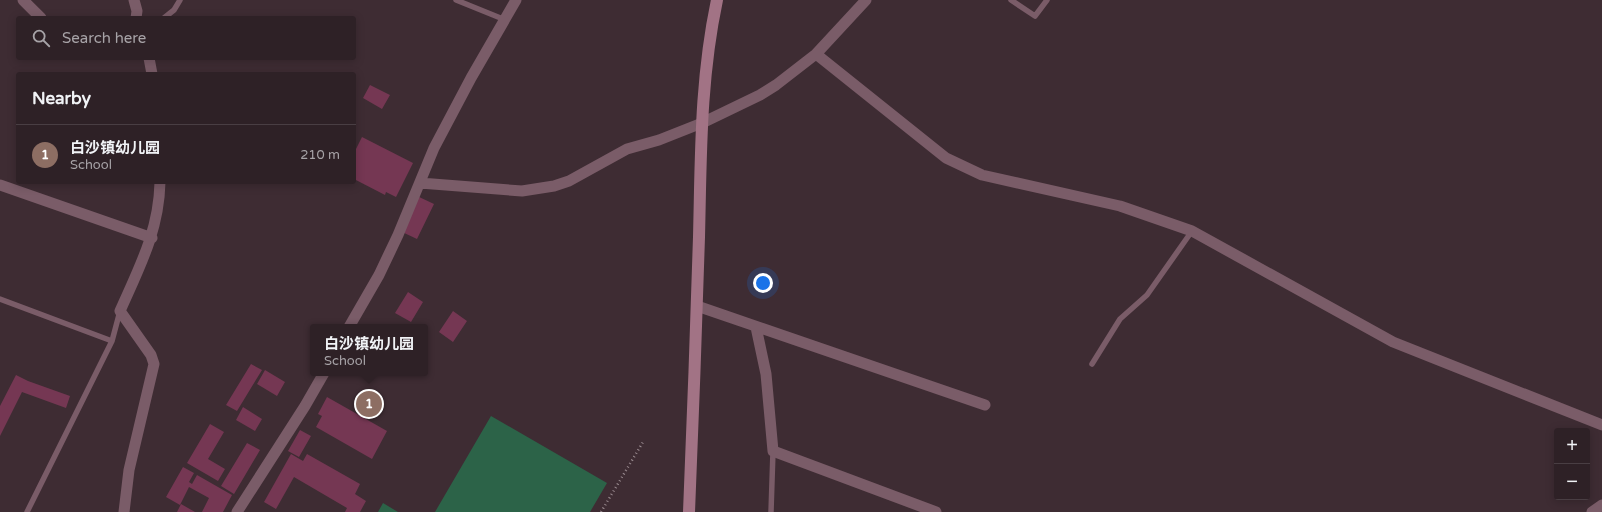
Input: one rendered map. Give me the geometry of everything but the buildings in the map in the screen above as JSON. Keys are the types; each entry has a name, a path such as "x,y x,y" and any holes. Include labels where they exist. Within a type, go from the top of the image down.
{"main road":[{"path":"689,512 703,89 708,40 716,0"}],"street":[{"path":"23,0 39,16"},
{"path":"134,0 137,11 136,16"},
{"path":"352,324 379,275 434,148 503,19 516,0"},
{"path":"420,183 522,191 554,186 583,175 627,149 659,140 702,123 766,91 792,74 816,54 866,0"},
{"path":"816,54 946,158 958,165 995,179 1120,206 1192,231 1393,342 1602,426"},
{"path":"149,60 152,72"},
{"path":"124,512 129,470 154,364 151,355 120,311 152,238 158,215 160,184"},
{"path":"0,185 152,238"},
{"path":"697,306 985,405"},
{"path":"756,327 766,374 773,451 936,512"},
{"path":"237,512 305,406 322,376"},
{"path":"1592,512 1602,505"}],"lane":[{"path":"166,16 174,10 180,0"},
{"path":"456,0 503,19"},
{"path":"1011,0 1035,16 1047,0"},
{"path":"1092,364 1120,319 1147,295 1192,231"},
{"path":"0,299 112,341"},
{"path":"27,512 112,341 120,311"},
{"path":"771,512 773,451"}],"path":[{"path":"601,512 643,442"}],"green space":[{"path":"491,416 607,483 590,512 435,512"},
{"path":"383,503 398,512 378,512"}],"place":[{"name":"白沙镇幼儿园","path":"369,404"}]}
